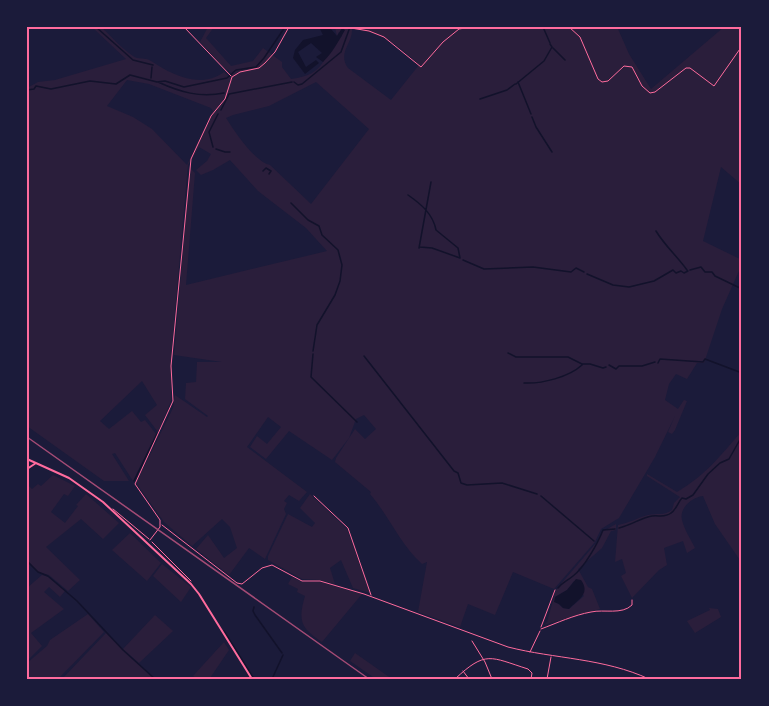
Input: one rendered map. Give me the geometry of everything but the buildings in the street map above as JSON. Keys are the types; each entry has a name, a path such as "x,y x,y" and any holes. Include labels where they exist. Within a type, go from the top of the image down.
{"main road":[{"path":"27,459 74,482 111,509 191,584 252,679"},
{"path":"27,469 36,463"}],"street":[{"path":"184,27 231,76"},
{"path":"231,76 257,69 265,63 276,52 289,27"},
{"path":"150,540 158,529 160,520 136,488 135,482 173,402 171,366 189,165 211,116 225,99 231,76"},
{"path":"314,496 348,528 371,596"},
{"path":"111,509 116,510 150,540 190,579 191,584"},
{"path":"160,524 237,583 242,584 262,567 272,565 302,580 320,581 371,596 465,632 530,653 614,666 649,679"},
{"path":"530,653 555,590"},
{"path":"541,629 591,612 609,612 629,608 632,600"},
{"path":"472,641 483,658 492,679"},
{"path":"547,679 551,656"},
{"path":"455,679 475,661 492,657 528,669 532,673 531,679"},
{"path":"463,671 469,679"}],"path":[{"path":"346,28 369,31 384,37 421,67 440,45 459,29 471,27"},
{"path":"569,27 580,37 598,79 602,82 608,81 624,66 629,66 632,67 642,86 650,93 656,92 686,68 690,68 714,86 742,46"}],"shaded area":[{"path":"92,27 101,27 135,57 149,60 167,71 186,78 205,80 224,72 231,78 231,73 200,42 208,27 214,27 206,38 231,66 253,61 263,48 282,62 282,67 291,79 303,77 318,69 342,36 339,32 337,36 335,27 620,27 618,29 629,54 651,89 724,27 742,27 742,185 721,167 703,241 742,260 742,264 722,309 704,363 697,363 687,379 676,374 669,384 665,400 678,409 684,400 687,401 675,430 672,434 668,432 675,416 655,457 619,518 601,529 595,542 554,589 513,572 495,615 468,604 460,627 418,612 427,562 422,564 407,548 370,494 371,492 335,462 355,429 365,439 376,429 364,415 356,419 349,438 332,460 289,431 266,459 250,447 257,436 267,444 281,427 268,417 247,447 307,492 299,501 289,495 284,501 287,503 284,509 286,514 265,559 249,548 229,575 196,549 208,535 224,558 237,548 230,527 222,519 192,546 164,522 136,483 173,408 175,395 208,416 185,399 186,383 196,382 197,362 222,362 174,355 190,168 195,173 186,285 327,251 306,228 258,191 230,160 201,175 196,170 207,161 211,154 199,147 188,165 171,357 171,401 158,432 145,415 157,405 142,381 100,421 109,429 132,411 141,422 145,420 156,434 133,481 115,453 112,454 129,481 104,481 27,426 27,88 38,82 55,80 126,59","holes":["352,29 381,36 419,65 391,100 348,68 345,63 345,53","127,80 149,84 211,108 213,111 187,165 152,129 133,117 107,106","316,82 369,129 311,204 270,165 251,152 226,118 269,106"]},
{"path":"319,27 331,29 337,36 342,28 345,30 333,51 323,62 316,57 322,53 311,43 298,52 306,67 316,60 319,63 305,74 293,58 295,50 303,40 323,35"},
{"path":"742,431 742,563 715,524 703,496 699,497 687,504 682,511 684,527 695,548 687,553 683,541 664,548 667,565 659,570 632,598 621,576 626,573 622,559 615,562 618,525 648,515 669,512 680,497 647,474 677,492 705,472"},
{"path":"53,475 75,486 68,496 64,494 51,512 65,523 86,494 119,523 103,539 81,519 46,547 80,580 68,591 49,575 38,572 27,560 27,484 32,489 38,484 41,486"},
{"path":"310,494 347,529 370,593 353,588 341,560 330,568 335,584 302,579 268,560 288,514 312,527 315,523 300,508"},
{"path":"616,524 616,530 611,531 602,548 578,569 588,587 592,589 600,609 544,625 547,622 556,590 597,542 602,532","holes":["574,581 584,596 569,609 563,608 555,601 555,597 567,590"]},
{"path":"130,533 161,563 147,581 112,550"},
{"path":"162,564 191,587 181,602 153,576"},
{"path":"42,575 65,591 60,597 49,587 44,592 64,609 31,633 42,646 27,661 27,588"},
{"path":"292,577 302,582 320,582 362,594 322,642 305,628 302,611 305,596 288,584"},
{"path":"576,579 581,580 585,589 579,599 569,609 554,602 555,597 567,590"},
{"path":"709,608 718,609 721,617 695,633 687,621 710,610"},
{"path":"88,614 104,632 58,679 27,679 27,663 47,646 50,640"},
{"path":"155,615 173,631 139,663 123,649"},
{"path":"106,633 154,679 62,679"},
{"path":"224,642 229,650 211,679 197,679 193,676"},
{"path":"355,653 392,679 376,679 350,661"}],"waterway":[{"path":"96,27 133,60 153,65"},
{"path":"27,90 34,89 36,86 51,89 90,81 116,84 130,75 184,87 227,78 236,70 256,67 285,27"},
{"path":"294,82 298,85 302,84 341,52 350,27"},
{"path":"543,27 550,43"},
{"path":"516,84 544,61 552,47 550,44"},
{"path":"553,48 565,60"},
{"path":"151,78 152,67"},
{"path":"158,82 190,93 207,95 224,93"},
{"path":"221,110 229,94 292,82"},
{"path":"518,82 531,114"},
{"path":"480,99 507,90 515,84"},
{"path":"213,147 209,132 218,114"},
{"path":"532,117 552,152"},
{"path":"216,149 230,152"},
{"path":"263,171 266,168 271,171 269,174"},
{"path":"419,248 431,182"},
{"path":"408,195 426,210 436,230 458,248 460,258 432,248 420,247"},
{"path":"291,203 308,220 319,226 322,235 338,250 342,265 335,295 317,325 313,351"},
{"path":"656,231 687,270"},
{"path":"463,260 484,269 533,267 571,272 576,268 584,272"},
{"path":"690,270 701,267 705,272 712,272 715,276 742,289"},
{"path":"587,274 613,285 629,287 654,281 673,270 676,273 688,271"},
{"path":"508,353 516,357 568,357 582,364 606,367"},
{"path":"313,354 311,377 357,422"},
{"path":"364,356 454,471 458,473 461,483 467,485 502,483 537,494"},
{"path":"658,363 660,359 703,362 705,359 742,373"},
{"path":"609,365 616,369 619,366 642,366 655,362"},
{"path":"524,383 555,379 582,365"},
{"path":"134,481 157,434"},
{"path":"619,528 648,517 669,515 682,498 686,499 693,495 708,474 720,463 729,459 742,436"},
{"path":"541,496 594,541"},
{"path":"558,588 582,567 603,530 615,529"},
{"path":"27,561 77,601 123,650 155,679"},
{"path":"254,607 255,615 282,653"},
{"path":"224,631 254,679"},
{"path":"272,679 283,655"}],"railway":[{"path":"27,437 369,679"}]}
